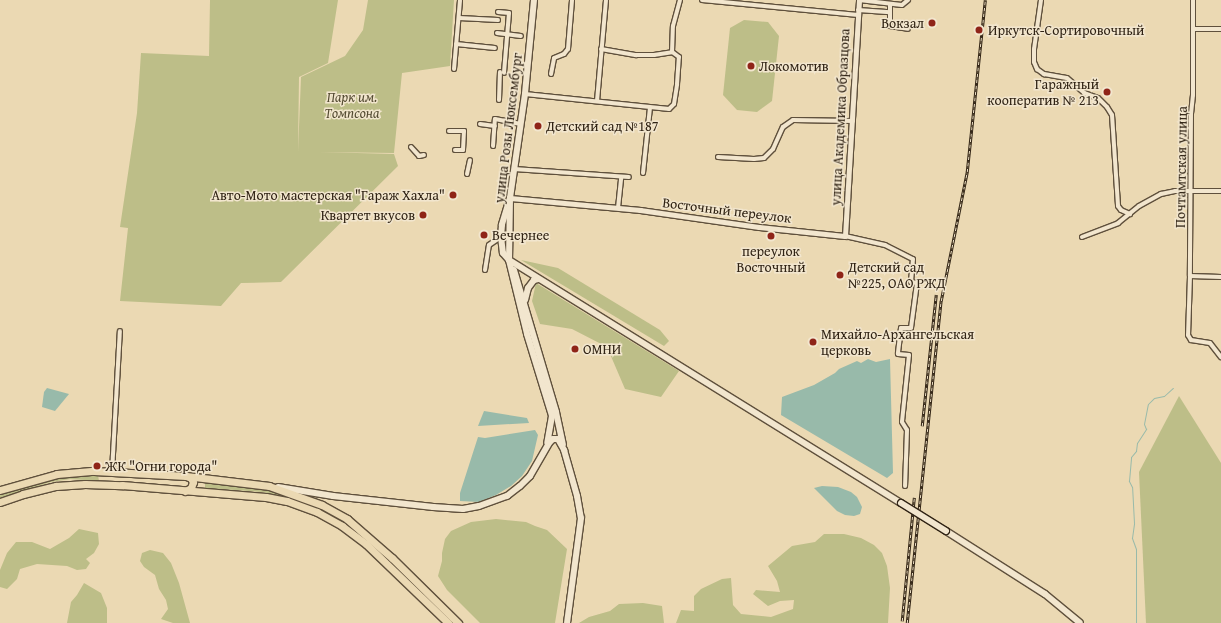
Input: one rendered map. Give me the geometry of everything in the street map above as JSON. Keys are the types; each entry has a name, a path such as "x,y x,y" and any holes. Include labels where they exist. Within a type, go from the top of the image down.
{"main road":[{"name":"улица Розы Люксембург","path":"534,0 525,94 510,198 509,260 550,396 577,496 580,518 567,623"},
{"path":"510,198 502,225 501,237 503,253 509,260 946,531 1045,594 1080,623"},
{"name":"улица Розы Люксембург","path":"509,260 525,302 530,333"},
{"path":"525,302 528,288 534,280 538,279"},
{"name":"улица Розы Люксембург","path":"545,450 553,419 550,396"},
{"path":"0,490 57,474 121,472 186,476 269,486 333,496 463,509 494,502 507,496 530,476 550,442 555,438 561,442 564,450"},
{"path":"121,472 111,474 109,478 113,483 122,485"},
{"path":"185,491 190,489 192,484 192,479 186,476"},
{"path":"0,502 23,494 63,485 122,485 273,498 294,503 317,512 342,526 366,544 448,623"},
{"path":"269,486 322,505 347,520 382,548 458,623"}],"street":[{"path":"454,69 460,0"},
{"path":"551,74 554,58 564,54 568,49 572,0"},
{"path":"597,101 606,0"},
{"path":"672,52 673,26 680,0"},
{"path":"702,0 858,12 890,12"},
{"path":"859,0 902,5 908,0"},
{"name":"улица Академика Образцова","path":"845,236 859,0"},
{"path":"1041,0 1034,49 1034,62 1037,70 1044,74 1067,78 1084,92 1098,98 1112,115 1118,206 1121,210 1130,214"},
{"name":"Почтамтская улица","path":"1193,0 1188,335 1191,340 1210,343 1221,357"},
{"path":"890,4 890,26 908,30"},
{"path":"498,12 509,13 499,100"},
{"path":"459,18 498,20"},
{"path":"1193,29 1221,29"},
{"path":"496,33 521,36"},
{"path":"456,44 495,48"},
{"path":"525,94 669,109 674,104 677,84 678,57 672,52 654,55 636,55 601,49"},
{"path":"643,173 650,107"},
{"path":"494,146 495,119 520,124"},
{"path":"718,157 754,159 764,158 773,149 783,127 793,120 853,121"},
{"path":"480,124 495,126"},
{"path":"449,131 464,131 463,150 455,150"},
{"path":"411,147 419,156 424,155"},
{"path":"468,174 470,160"},
{"path":"514,169 629,177"},
{"path":"618,208 620,177"},
{"path":"1082,237 1118,223 1161,194 1191,190 1221,191"},
{"name":"Восточный переулок","path":"510,198 618,208 759,227 845,236 885,246 913,259 911,282 917,283 911,328 901,328 898,354 908,355 902,422 906,430 905,486"},
{"path":"485,270 489,245 501,237"},
{"path":"1190,276 1221,277"},
{"path":"112,472 120,331"}],"green space":[{"name":"Парк им. Томпсона","path":"210,0 338,0 328,63 299,77 298,152 301,77 345,56 363,30 368,0 454,0 450,66 402,73 394,153 319,152 394,154 398,166 281,282 241,283 221,306 120,301 128,228 120,227 137,113 141,53 209,56"},
{"name":"Локомотив","path":"744,20 768,22 779,36 772,101 757,112 737,110 723,95 730,28"},
{"path":"521,260 558,268 660,330 669,341 664,346"},
{"path":"536,283 679,371 661,397 625,389 607,347 572,329 540,324 532,301"},
{"path":"1179,396 1221,463 1221,623 1146,623 1139,472"},
{"path":"98,475 99,481 70,479 51,482 0,498 0,495 67,476"},
{"path":"205,481 265,489 303,500 343,520 375,545 455,623 453,623 379,552 348,527 326,512 299,500 263,492 205,488"},
{"path":"496,519 526,522 547,530 567,549 555,623 480,623 447,590 438,576 445,539 451,531 471,522"},
{"path":"79,529 98,533 99,544 94,553 86,559 90,563 86,569 77,570 67,566 37,564 20,569 17,579 7,589 0,587 0,570 7,553 16,542 32,542 50,549 69,538"},
{"path":"824,534 844,534 861,538 874,545 882,553 887,566 890,588 888,623 676,623 681,610 694,611 694,596 701,589 722,579 731,578 733,605 741,614 771,617 793,609 794,600 780,601 768,606 753,594 756,590 780,592 777,581 768,566 792,546 815,542"},
{"path":"150,550 163,553 171,563 179,583 190,623 173,623 161,619 168,609 166,600 159,589 155,575 144,567 140,561 142,553"},
{"path":"84,583 101,593 107,608 107,623 67,623 71,602"},
{"path":"643,603 662,606 664,623 579,623 589,617 610,611 619,604"}],"shaded area":[{"path":"868,359 876,362 890,359 893,473 887,478 781,415 782,397 814,385 835,373 839,369 857,361 861,363"},
{"path":"47,388 69,394 55,411 42,407 44,392"},
{"path":"484,411 527,418 529,423 478,426"},
{"path":"535,430 538,435 532,461 522,476 511,486 496,495 479,502 460,501 460,493 478,437 485,438"},
{"path":"822,486 838,487 851,492 857,497 862,507 860,514 854,516 845,515 837,511 814,488"}],"waterway":[{"path":"1136,623 1136,549 1132,538 1134,523 1132,487 1129,481 1131,457 1136,451 1137,443 1146,429 1144,424 1148,404 1154,398 1164,396 1173,388"}],"railway":[{"path":"907,623 941,301 967,172 985,0"},
{"path":"922,426 936,295"},
{"path":"902,621 914,498"}],"place":[{"name":"Вокзал","path":"932,23"},
{"name":"Иркутск-Сортировочный","path":"979,30"},
{"name":"Локомотив","path":"751,66"},
{"name":"Гаражный кооператив № 213","path":"1107,92"},
{"name":"Детский сад №187","path":"538,126"},
{"name":"Авто-Мото мастерская \"Гараж Хахла\"","path":"453,195"},
{"name":"Квартет вкусов","path":"423,215"},
{"name":"Вечернее","path":"484,235"},
{"name":"переулок Восточный","path":"771,236"},
{"name":"Детский сад №225, ОАО РЖД","path":"840,275"},
{"name":"Михайло-Архангельская церковь","path":"813,342"},
{"name":"ОМНИ","path":"575,349"},
{"name":"ЖК \"Огни города\"","path":"97,466"}]}
